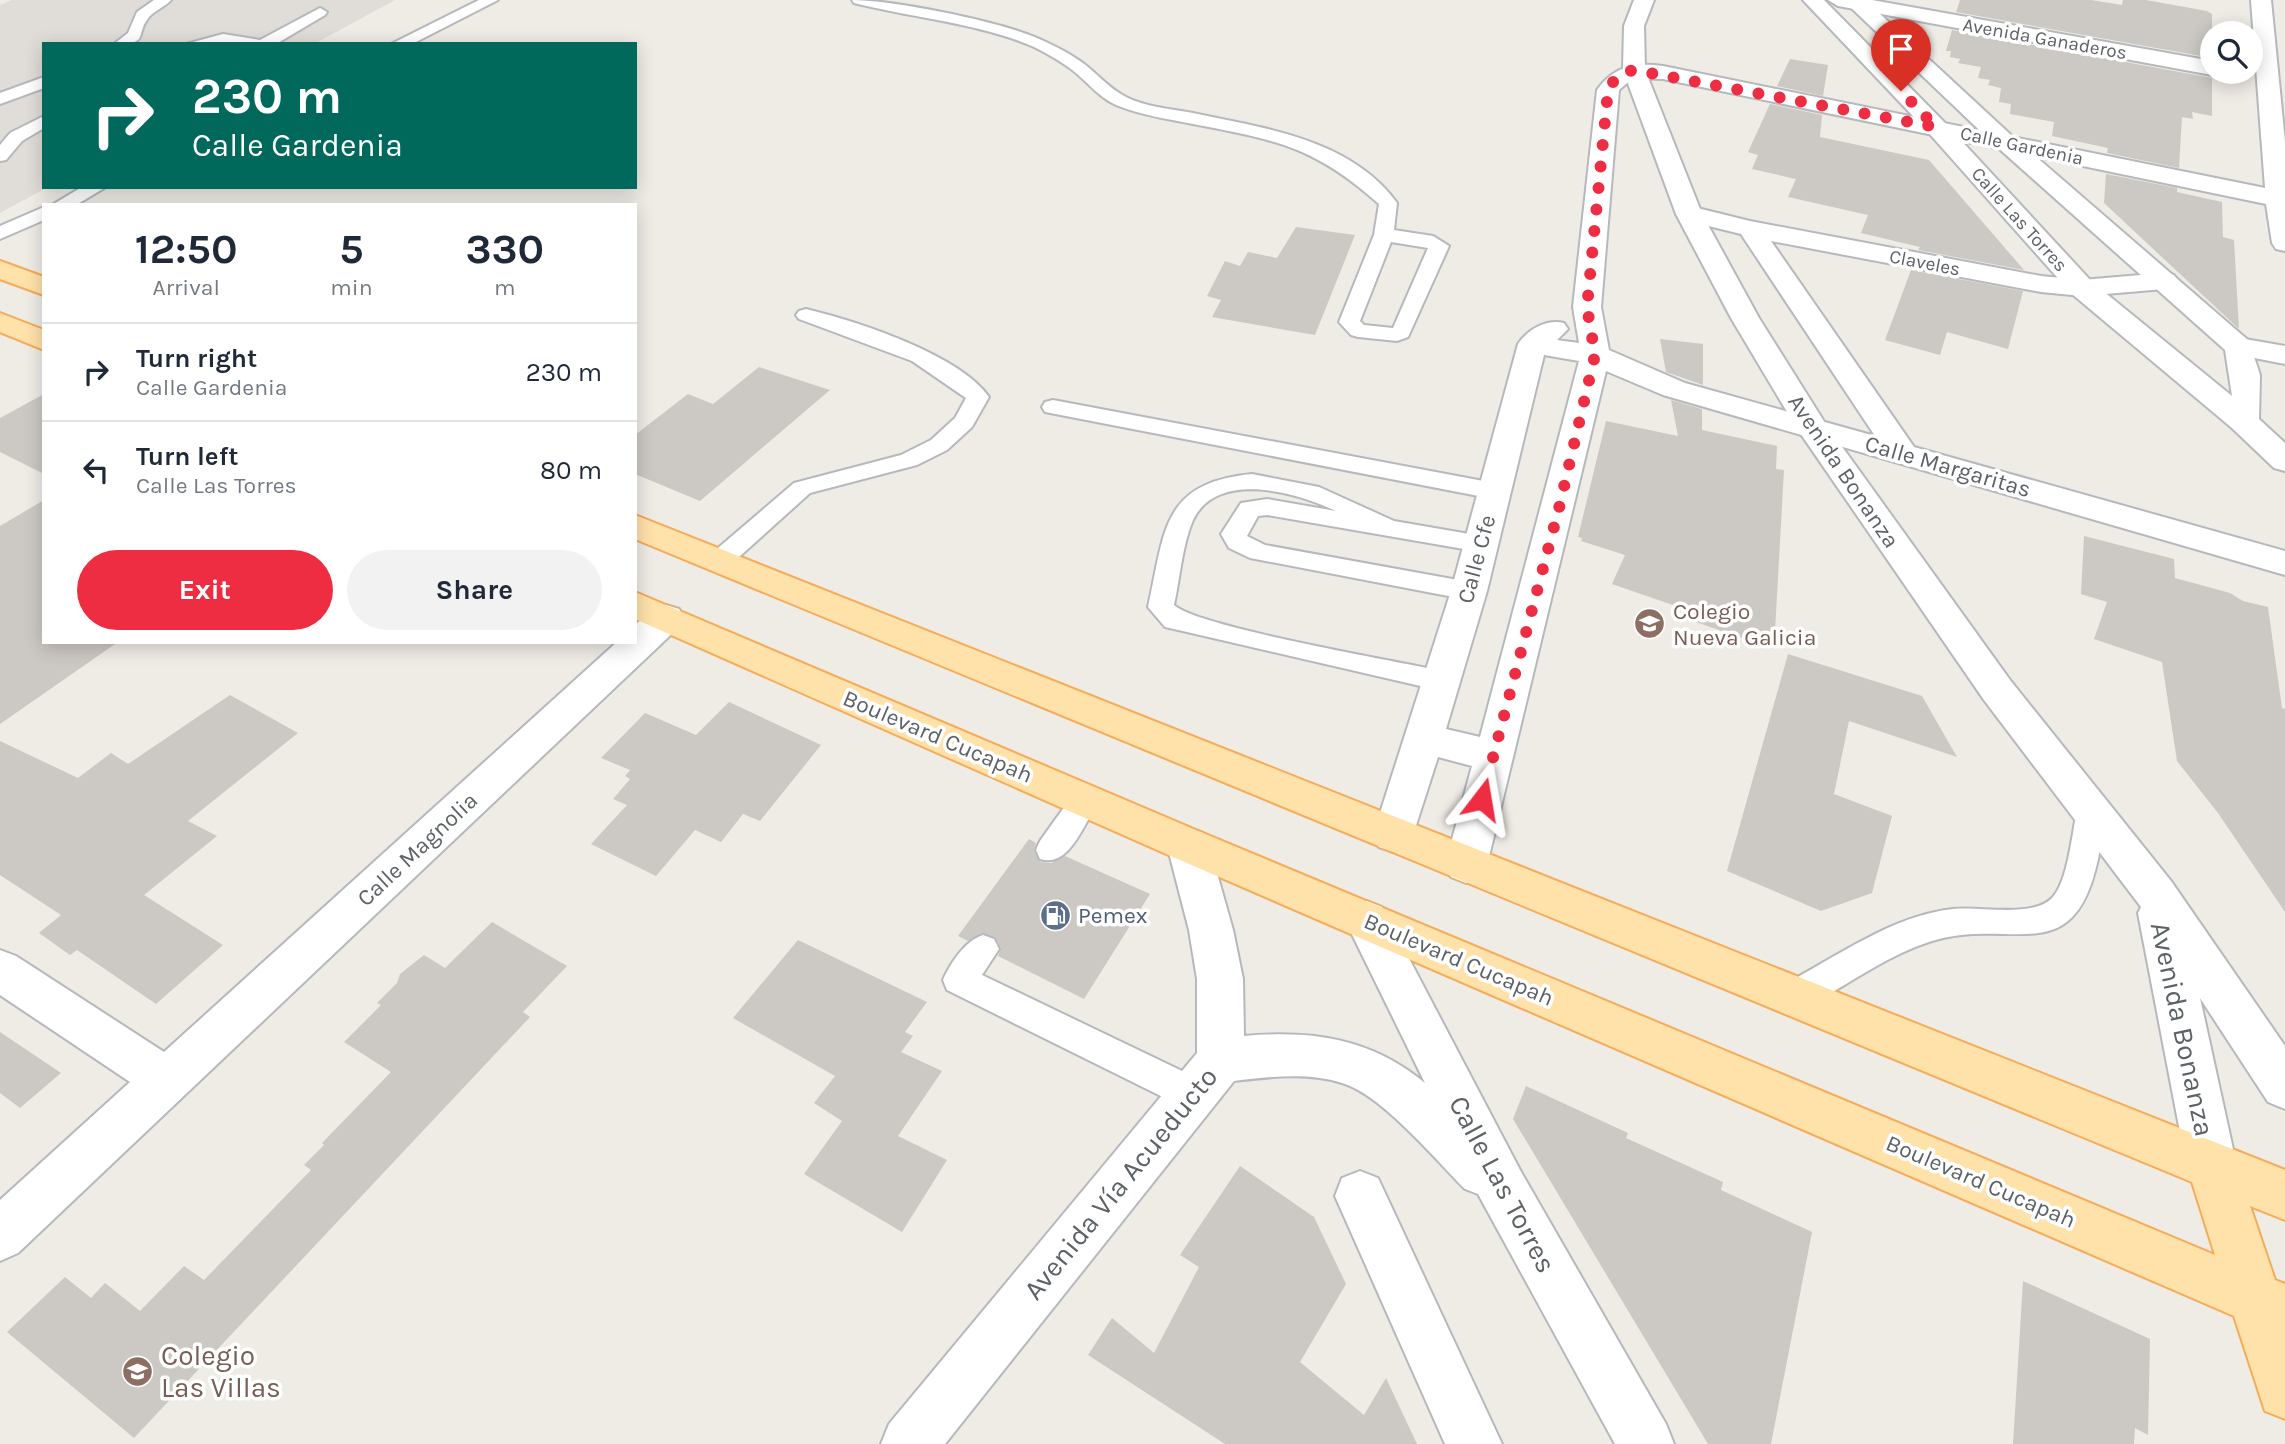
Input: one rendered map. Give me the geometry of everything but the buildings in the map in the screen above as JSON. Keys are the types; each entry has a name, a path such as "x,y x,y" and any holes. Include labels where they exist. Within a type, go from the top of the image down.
{"main road":[{"path":"0,269 42,286"},
{"path":"0,322 42,340"},
{"path":"637,527 2285,1195"},
{"name":"Boulevard Cucapah","path":"651,611 1188,845 2270,1304"},
{"path":"2211,1163 2270,1304 2285,1391"}],"street":[{"name":"Avenida Bonanza","path":"1644,0 1634,26 1634,70 1689,214 1745,318 1812,427 1997,690 2156,894 2285,1086"},
{"name":"Calle Las Torres","path":"1813,0 1936,127 2082,288 2243,421 2285,461"},
{"path":"2262,0 2276,80 2285,243"},
{"name":"Calle Las Torres","path":"1849,1 2239,347"},
{"name":"Avenida Ganaderos","path":"1849,1 2200,66"},
{"name":"Calle Gardenia","path":"1634,70 1936,127 2281,200"},
{"path":"1466,865 1559,508 1595,355 1587,307 1608,90 1621,74 1634,70"},
{"name":"Claveles","path":"1689,214 1751,229 2041,284 2082,288 2164,281"},
{"path":"1751,229 1902,453"},
{"path":"1532,344 1587,307"},
{"name":"Calle Margaritas","path":"1532,344 1595,355 1674,389 2285,563"},
{"name":"Calle Cfe","path":"1395,835 1469,590 1532,344"},
{"path":"2243,421 2247,406 2247,372 2239,347 2285,355"},
{"name":"Calle Magnolia","path":"637,625 651,611"},
{"name":"Calle Magnolia","path":"0,1235 167,1080 617,644"},
{"path":"1424,738 1494,756"},
{"name":"Avenida Vía Acueducto","path":"909,1444 1207,1077 1220,979 1211,930 1188,845"},
{"name":"Avenida Bonanza","path":"2156,894 2211,1163"},
{"name":"Calle Las Torres","path":"1367,920 1502,1188 1646,1444"},
{"path":"0,970 167,1080"},
{"path":"1207,1077 1281,1054 1333,1059 1372,1072 1502,1188"},
{"path":"1360,1196 1474,1444"}],"lane":[{"path":"125,42 135,35 142,15 164,0"},
{"path":"403,42 491,0"},
{"path":"859,0 1006,33 1039,44 1076,65 1097,85 1121,101 1155,111 1271,134 1317,149 1351,170 1388,203 1384,235 1349,321 1358,331 1397,335 1401,333 1439,246 1426,240 1384,235"},
{"path":"265,42 320,12"},
{"path":"206,42 223,39 246,42"},
{"path":"0,99 42,83"},
{"path":"4,148 16,137 42,122"},
{"path":"65,203 93,189"},
{"path":"0,233 42,214"},
{"path":"720,560 802,488 909,460 939,445 964,422 978,397 968,387 911,351 806,315"},
{"path":"1053,407 1494,491"},
{"path":"1385,526 1367,515 1296,488 1250,482 1219,484 1200,495 1183,515 1161,607 1174,620 1221,633 1441,681"},
{"path":"1469,590 1259,552 1238,541 1233,534 1250,509 1267,507 1481,544"},
{"path":"1051,850 1085,800"},
{"path":"1795,996 1886,948 1940,925 1988,920 2042,921 2064,907 2076,880 2092,811"},
{"path":"983,948 960,980 1207,1077"}],"shaded area":[{"path":"12,0 395,0 318,42 42,42 42,189 44,189 0,213 0,5"}],"place":[{"name":"Colegio Nueva Galicia","path":"1650,624"},
{"name":"Pemex","path":"1055,915"},
{"name":"Colegio Las Villas","path":"138,1371"}],"route":[{"path":"1482,799 1559,508 1595,355 1587,307 1608,90 1611,83 1621,74 1634,70 1936,127 1901,91"}]}
